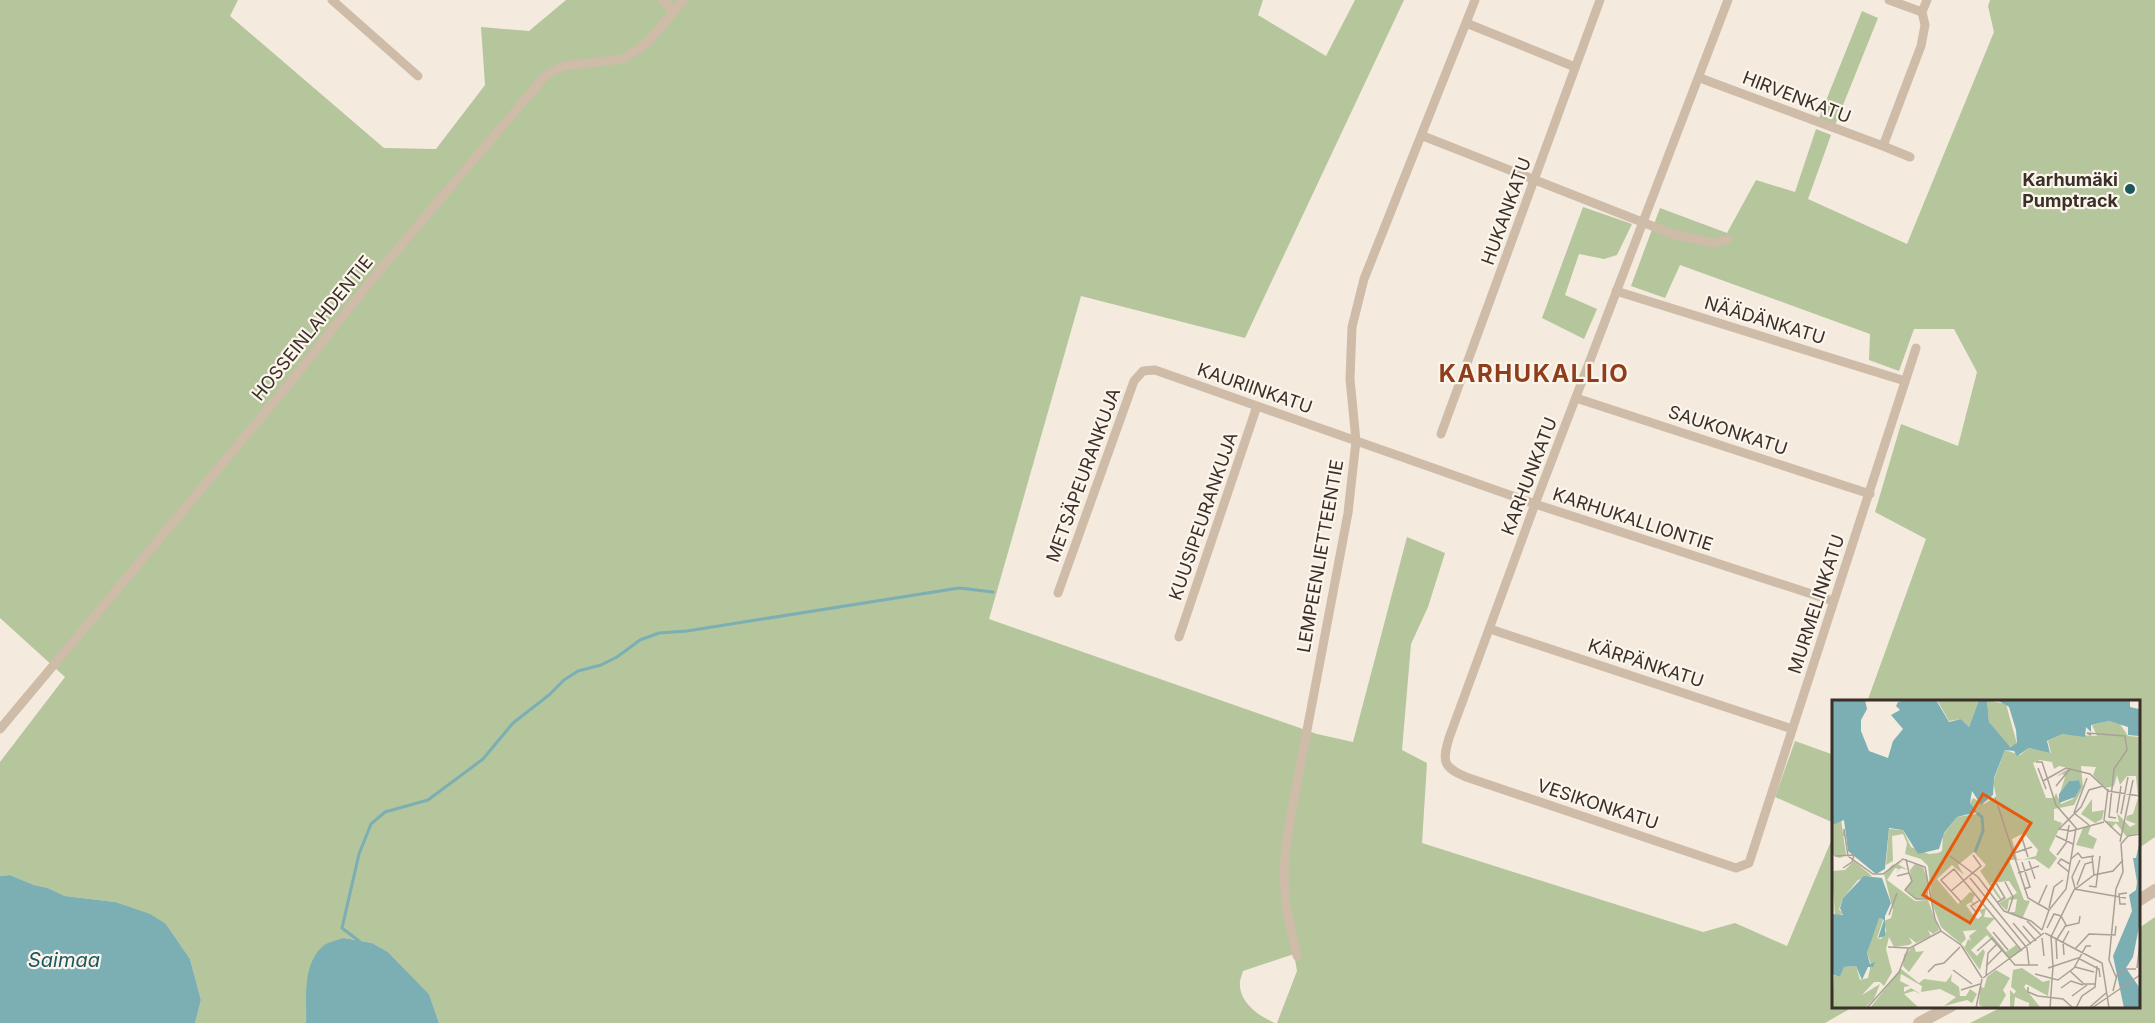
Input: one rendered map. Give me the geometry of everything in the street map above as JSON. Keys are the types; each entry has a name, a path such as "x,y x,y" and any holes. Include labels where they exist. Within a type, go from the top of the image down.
{"street":[{"path":"332,0 418,76"},
{"path":"662,0 675,10"},
{"name":"HOSSEINLAHDENTIE","path":"0,729 289,384 374,277 545,76 563,66 622,59 648,42 684,0"},
{"name":"LEMPEENLIETTEENTIE","path":"1297,956 1286,906 1284,872 1287,836 1348,513 1356,441 1350,379 1352,327 1364,279 1475,0"},
{"name":"HUKANKATU","path":"1441,434 1600,0"},
{"name":"KARHUNKATU","path":"1445,763 1449,738 1535,504 1728,0"},
{"path":"1889,0 1922,12"},
{"path":"1882,146 1921,46 1925,25 1922,12 1927,0"},
{"path":"1466,23 1575,67"},
{"name":"HIRVENKATU","path":"1700,78 1910,158"},
{"path":"1422,136 1675,234 1714,243 1728,240"},
{"name":"NÄÄDÄNKATU","path":"1616,291 1905,381"},
{"name":"MURMELINKATU","path":"1743,867 1752,857 1916,348"},
{"name":"KAURIINKATU","path":"1143,371 1155,370 1356,441"},
{"name":"METSÄPEURANKUJA","path":"1058,593 1134,381 1143,371"},
{"name":"SAUKONKATU","path":"1576,398 1870,494"},
{"name":"KUUSIPEURANKUJA","path":"1179,637 1257,406"},
{"name":"KARHUKALLIONTIE","path":"1356,441 1535,504 1833,601"},
{"name":"KÄRPÄNKATU","path":"1490,629 1792,729"},
{"name":"VESIKONKATU","path":"1445,763 1451,770 1466,777 1736,868 1743,867"},
{"path":"2140,900 2155,890"},
{"path":"1919,1023 1947,1008"}],"green space":[{"path":"0,0 238,0 230,16 384,148 436,149 485,85 481,27 529,31 566,0 1263,0 1258,15 1326,56 1355,0 1404,0 1245,338 1081,296 989,619 1317,734 1353,742 1407,537 1445,553 1428,607 1411,644 1402,750 1427,763 1422,843 1703,932 1735,923 1787,946 1832,839 1832,1008 1851,1008 1825,1023 1277,1023 1297,971 1294,954 1243,971 1241,978 1243,998 1257,1013 1275,1023 439,1023 429,994 388,952 372,943 344,938 306,1017 306,1023 195,1023 201,1000 190,959 166,924 115,902 65,896 10,875 0,876 0,762 65,677 0,618"},
{"path":"1990,0 2155,0 2155,837 2140,847 2140,700 1868,700 1926,539 1875,512 1901,424 1958,446 1977,372 1954,329 1914,329 1899,371 1869,360 1870,334 1680,265 1665,298 1631,286 1660,208 1727,233 1756,180 1795,192 1816,129 1831,135 1808,199 1907,244 1994,32 1988,6"},
{"path":"1862,11 1878,18 1835,125 1819,118"},
{"path":"1583,207 1632,224 1617,255 1604,259 1579,254 1565,295 1597,309 1584,339 1542,318"},
{"path":"1795,741 1832,754 1832,822 1775,797"},
{"path":"2155,917 2155,1023 1970,1023 2000,1008 2140,1008 2140,927"}],"water":[{"name":"Saimaa","path":"10,875 65,896 115,902 150,914 166,924 190,959 201,1000 195,1023 0,1023 0,876"},
{"path":"344,938 372,943 388,952 429,994 439,1023 306,1023 307,983 311,963 324,945"}],"waterway":[{"path":"359,941 342,928 359,854 371,824 385,812 428,800 483,759 513,723 578,671 601,665 617,657 640,640 659,633 687,631 959,588 993,592"}],"place":[{"name":"Karhumäki Pumptrack","path":"2130,189"}],"district":[{"name":"KARHUKALLIO","path":"1534,373"}]}
